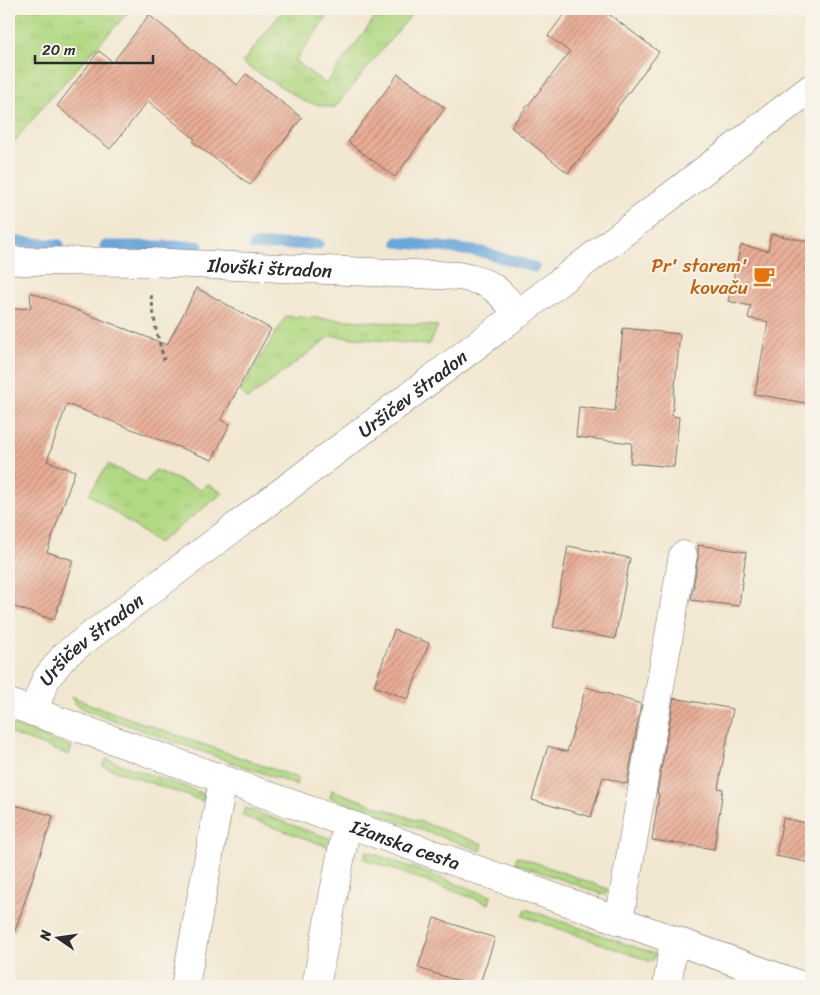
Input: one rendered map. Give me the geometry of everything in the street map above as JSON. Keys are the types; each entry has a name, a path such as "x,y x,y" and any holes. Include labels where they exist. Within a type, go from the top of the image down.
{"street":[{"name":"Uršičev štradon","path":"21,708 66,655 518,314 811,88"},
{"name":"Ilovški štradon","path":"9,260 148,262 458,276 484,281 502,293 518,314"},
{"path":"619,921 682,555"},
{"name":"Ižanska cesta","path":"21,708 803,986"},
{"path":"184,986 223,780"},
{"path":"316,986 348,824"},
{"path":"667,986 674,940"}],"path":[{"path":"148,262 156,330 164,360"}],"green space":[{"path":"9,9 131,9 45,104 9,148"},
{"path":"284,9 333,9 295,61 326,84 381,9 416,9 334,108 306,102 242,63"},
{"path":"286,316 438,326 429,345 331,336 248,399 240,391"},
{"path":"108,464 145,483 155,470 202,490 207,484 223,493 158,543 89,494"},
{"path":"71,696 298,778 296,785 85,710 75,703"},
{"path":"9,724 72,747 69,755 9,733"},
{"path":"106,759 205,794 202,801 103,766"},
{"path":"332,790 483,844 481,851 330,797"},
{"path":"245,808 331,839 329,847 242,816"},
{"path":"366,851 491,896 489,904 364,859"},
{"path":"517,856 608,889 605,895 515,863"},
{"path":"526,909 655,954 652,962 523,916"}],"building":[{"path":"568,9 602,9 659,52 616,109 618,110 568,173 511,127 570,52 548,36"},
{"path":"149,15 237,85 246,74 302,118 250,185 193,142 195,139 148,101 110,149 57,106 99,51 113,62"},
{"path":"398,74 445,108 395,177 348,142"},
{"path":"771,234 811,242 811,404 755,394 768,322 748,318 751,306 728,301 741,245 768,251"},
{"path":"197,288 271,329 221,420 230,424 212,460 67,404 47,461 75,471 47,552 73,560 54,620 9,605 9,378 13,380 10,309 31,308 30,292 167,345"},
{"path":"623,328 680,334 672,416 679,417 674,467 630,463 632,443 576,437 579,407 615,411"},
{"path":"698,545 746,552 739,606 691,600 698,558"},
{"path":"568,546 630,558 615,639 553,627"},
{"path":"394,630 429,643 408,699 374,686"},
{"path":"586,687 641,704 627,784 603,777 591,817 532,800 548,746 567,752"},
{"path":"674,698 733,709 718,788 723,789 714,849 652,840 659,794 657,793"},
{"path":"9,803 53,816 15,931 9,930"},
{"path":"783,818 811,824 811,863 776,856"},
{"path":"434,918 495,938 479,986 418,968"}],"waterway":[{"path":"9,241 59,245"},
{"path":"398,242 482,252 534,267"},
{"path":"254,245 318,244"},
{"path":"105,246 198,246"}],"place":[{"name":"Pr' starem' kovaču","path":"764,276"}]}
